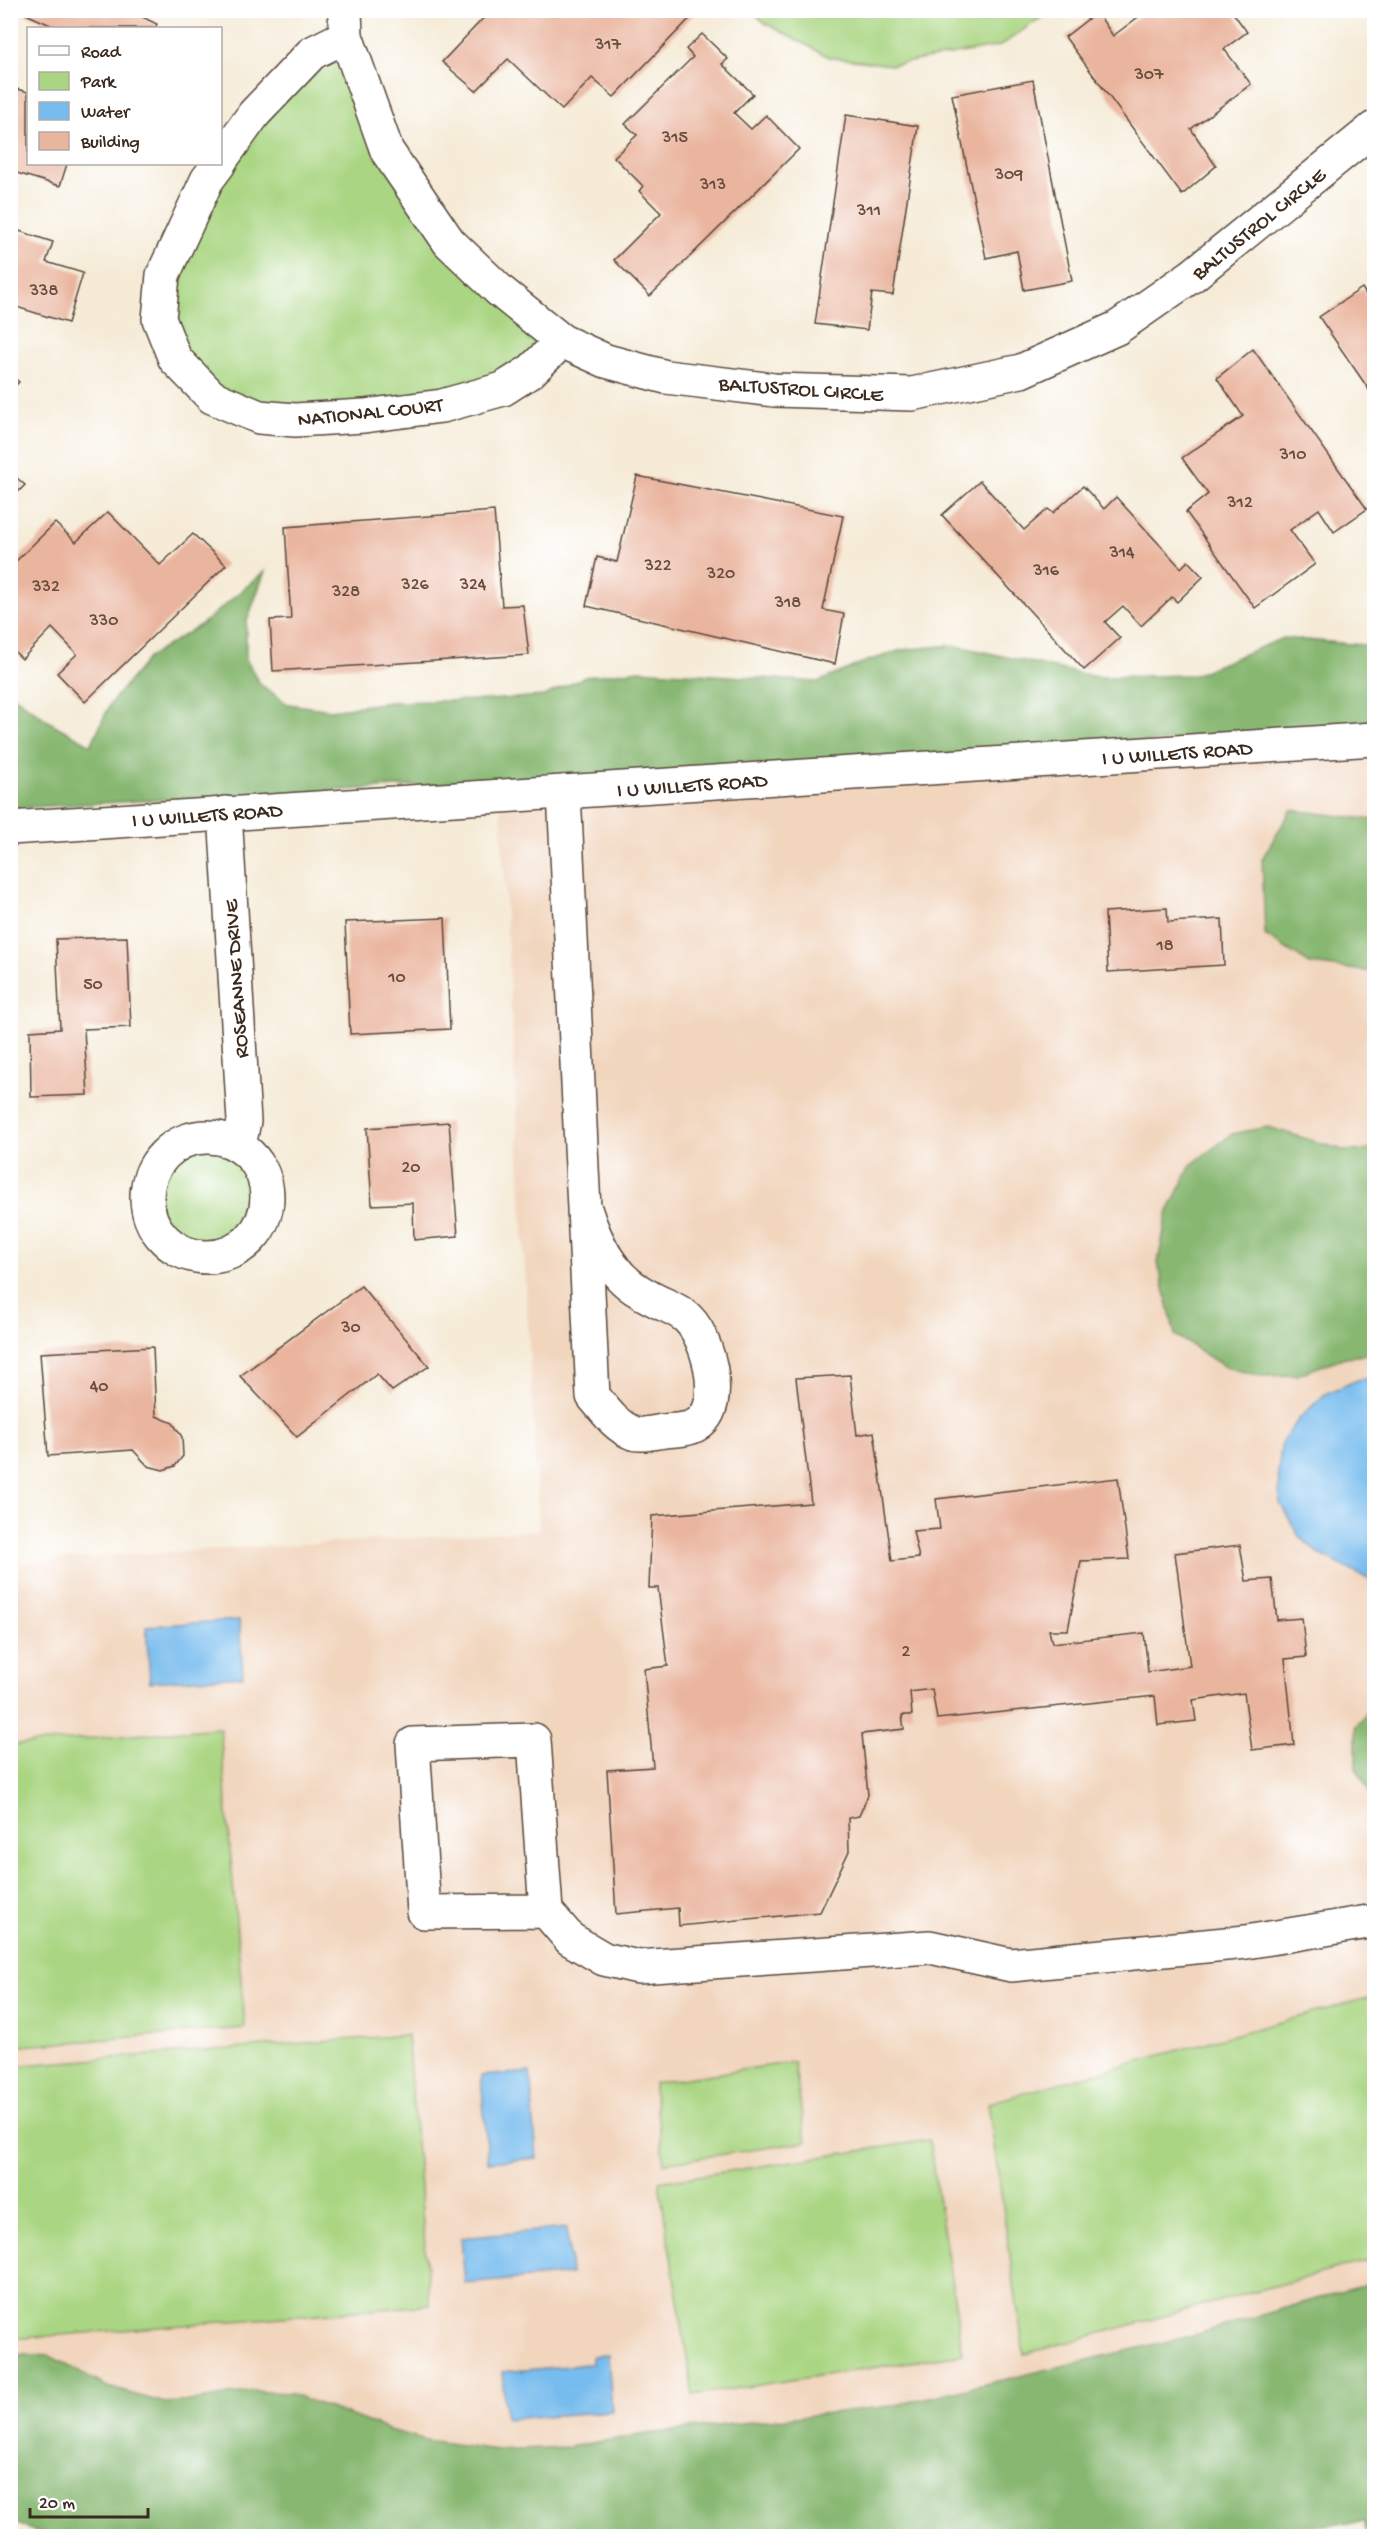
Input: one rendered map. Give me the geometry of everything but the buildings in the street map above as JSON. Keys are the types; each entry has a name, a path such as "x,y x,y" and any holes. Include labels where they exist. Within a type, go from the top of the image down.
{"street":[{"name":"NATIONAL COURT","path":"222,159 254,114 312,53 346,23"},
{"name":"BALTUSTROL CIRCLE","path":"346,23 387,150 449,242 500,291 562,342 606,361 666,377 774,390 912,394 1021,371 1117,328 1184,282 1374,128"},
{"name":"NATIONAL COURT","path":"218,165 207,180 163,275 159,319 175,359 212,397 259,417 295,420 364,416 442,406 503,389 531,371 562,342"},
{"name":"I U WILLETS ROAD","path":"10,828 1374,740"},
{"path":"564,792 593,1396 616,1424 634,1434 681,1429 696,1425 705,1415 712,1399 712,1378 705,1350 694,1324 679,1310 638,1291 620,1277 594,1237 585,1209"},
{"name":"ROSEANNE DRIVE","path":"225,813 244,1121 239,1146"},
{"path":"546,1911 424,1912 414,1744 534,1740 546,1911 570,1939 604,1959 638,1966 930,1947 1011,1965 1246,1942 1374,1921"}],"shaded area":[{"path":"1374,749 1374,2519 1175,2536 46,2536 11,2521 11,1562 539,1530 500,802"}],"green space":[{"path":"751,11 1046,11 1042,17 1000,46 892,65 829,57 765,23"},
{"path":"346,36 387,150 562,341 503,389 259,417 175,359 163,275 207,180"},
{"path":"265,571 246,624 246,660 260,684 288,704 331,710 390,702 488,700 544,696 585,677 639,670 818,682 862,663 901,650 953,645 1096,677 1194,675 1283,638 1374,646 1374,728 603,776 11,808 11,694 51,723 91,745 110,704 149,657 202,624"},
{"path":"1291,810 1374,820 1374,972 1310,964 1265,935 1262,859"},
{"path":"1268,1127 1346,1151 1374,1150 1374,1354 1345,1357 1297,1375 1261,1376 1225,1367 1175,1335 1158,1263 1167,1214 1191,1165 1232,1134"},
{"path":"207,1137 230,1142 249,1155 262,1174 267,1197 262,1220 249,1239 230,1252 207,1257 184,1252 165,1239 152,1220 147,1197 152,1174 165,1155 184,1142"},
{"path":"1371,1708 1374,1708 1374,1801 1356,1767 1356,1726"},
{"path":"220,1728 245,2028 11,2047 11,1745"},
{"path":"1374,1996 1374,2259 1024,2354 988,2103"},
{"path":"407,2035 430,2305 11,2339 11,2066"},
{"path":"794,2062 806,2142 664,2163 653,2083"},
{"path":"929,2140 963,2354 693,2395 659,2182"},
{"path":"1374,2282 1374,2536 1366,2536 1365,2522 1175,2536 46,2536 11,2521 11,2356 25,2354 50,2356 107,2387 165,2403 253,2391 289,2393 392,2431 426,2440 496,2450 568,2447 646,2434 891,2406 1194,2335"}],"water":[{"path":"1360,1379 1374,1379 1374,1582 1319,1554 1299,1536 1280,1503 1278,1472 1282,1441 1299,1419 1325,1394"},
{"path":"239,1620 243,1676 150,1682 146,1626"},
{"path":"530,2072 537,2158 488,2162 481,2076"},
{"path":"567,2228 571,2274 465,2284 461,2238"},
{"path":"608,2355 612,2411 506,2419 502,2372 592,2364 592,2356"}]}
